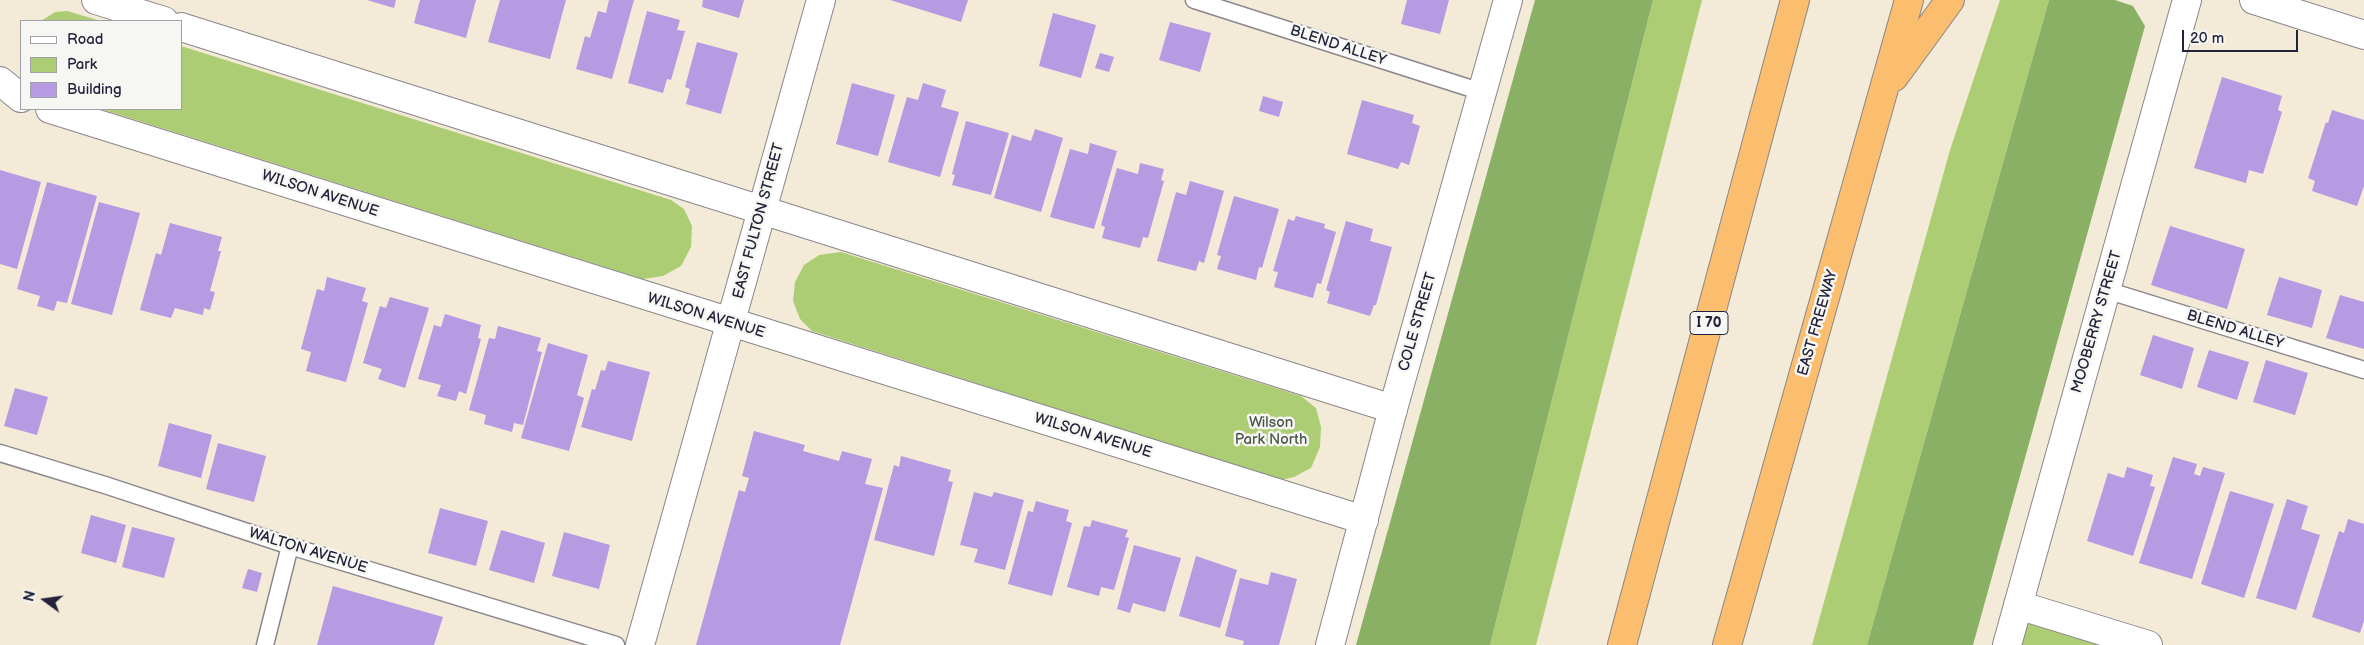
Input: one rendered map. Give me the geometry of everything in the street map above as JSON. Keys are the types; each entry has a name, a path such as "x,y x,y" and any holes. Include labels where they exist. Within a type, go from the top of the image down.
{"highway":[{"name":"I 70","path":"1622,645 1795,0"},
{"name":"EAST FREEWAY","path":"1727,645 1909,0"},
{"path":"1883,92 1950,0"}],"street":[{"path":"96,0 161,20"},
{"name":"EAST FULTON STREET","path":"640,645 821,0"},
{"name":"COLE STREET","path":"1330,645 1508,0"},
{"name":"MOOBERRY STREET","path":"2007,645 2187,0"},
{"path":"2254,0 2364,35"},
{"path":"182,27 1394,409"},
{"path":"0,82 20,97"},
{"name":"WILSON AVENUE","path":"53,110 731,324 1364,520"},
{"path":"2018,604 2148,645"}],"lane":[{"name":"BLEND ALLEY","path":"1194,0 1482,92"},
{"name":"BLEND ALLEY","path":"2106,290 2364,370"},
{"name":"WALTON AVENUE","path":"0,453 108,486 290,546 616,645"},
{"path":"265,645 290,546"}],"green space":[{"path":"1535,0 1653,0 1490,645 1356,645"},
{"path":"1653,0 1702,0 1536,645 1490,645"},
{"path":"2000,0 2049,0 1867,645 1812,645 1950,150"},
{"path":"2049,0 2115,0 2133,6 2145,26 1973,645 1867,645"},
{"path":"67,11 98,20 43,20 55,12"},
{"path":"182,46 671,200 684,209 692,226 691,247 681,266 663,276 643,279 104,110 182,110"},
{"name":"Wilson Park North","path":"841,252 1301,396 1316,408 1321,427 1320,447 1311,468 1294,477 1281,480 812,331 800,319 793,301 795,282 804,265 819,255"},
{"path":"2030,615 2124,645 2021,645"}],"building":[{"path":"367,0 396,0 394,8"},
{"path":"420,0 476,0 466,38 414,23"},
{"path":"500,0 566,0 550,59 488,42"},
{"path":"609,0 634,0 612,79 576,69 585,36 590,38 598,11 606,13"},
{"path":"703,0 744,0 739,18 702,7"},
{"path":"890,0 968,0 961,22"},
{"path":"1407,0 1449,0 1440,34 1401,24"},
{"path":"647,11 680,20 677,30 685,31 671,80 667,79 663,93 628,83"},
{"path":"1053,13 1096,25 1081,78 1039,66"},
{"path":"1170,22 1211,33 1200,72 1159,60"},
{"path":"697,42 738,53 721,114 686,104 690,89 685,87"},
{"path":"1100,53 1114,57 1109,72 1095,68"},
{"path":"2222,77 2282,96 2278,110 2282,112 2263,174 2249,170 2246,183 2194,168"},
{"path":"852,83 895,95 878,156 836,144"},
{"path":"923,83 946,90 941,107 959,112 940,177 888,162 907,97 918,100"},
{"path":"1263,96 1283,102 1279,117 1259,111"},
{"path":"1362,100 1414,115 1412,123 1420,126 1409,165 1401,162 1398,169 1347,154"},
{"path":"2332,110 2364,120 2364,186 2357,206 2312,191 2315,181 2308,178 2326,122 2328,123"},
{"path":"966,121 1009,133 991,195 952,185 955,175 952,174"},
{"path":"1035,129 1063,138 1041,212 994,198 1012,135 1031,141"},
{"path":"1090,143 1117,151 1094,229 1050,217 1070,149 1088,154"},
{"path":"1140,163 1164,169 1161,180 1164,181 1148,238 1143,237 1140,248 1102,238 1105,227 1101,225 1117,168 1138,174"},
{"path":"0,170 41,182 17,269 0,264"},
{"path":"1190,181 1224,191 1204,263 1199,261 1196,271 1157,261 1176,192 1186,195"},
{"path":"47,182 97,196 67,303 57,301 54,311 37,306 40,296 17,289"},
{"path":"1234,196 1279,209 1262,268 1259,267 1256,280 1217,269 1221,256 1217,255"},
{"path":"99,202 140,213 112,315 71,304"},
{"path":"1296,216 1325,224 1324,228 1336,232 1321,284 1317,283 1313,298 1274,287 1278,272 1273,271 1288,219 1294,221"},
{"path":"1346,221 1373,229 1370,241 1392,247 1376,305 1374,305 1370,316 1327,303 1330,292 1326,290"},
{"path":"170,223 222,237 218,251 221,251 210,291 215,292 210,310 204,308 203,315 175,308 171,318 140,310 156,253 161,255"},
{"path":"2170,226 2245,249 2227,309 2151,285"},
{"path":"327,277 366,288 362,301 368,303 346,382 306,371 311,352 301,349 317,289 324,291"},
{"path":"2279,277 2322,290 2312,328 2267,315"},
{"path":"2340,295 2364,302 2364,349 2326,338"},
{"path":"390,297 429,308 405,388 378,379 382,369 363,363 380,306 386,308"},
{"path":"445,314 481,325 478,338 481,339 466,394 459,391 456,401 437,396 441,385 418,379 434,325 441,327"},
{"path":"498,326 541,338 537,351 542,352 523,425 514,423 512,432 484,424 486,415 469,410 489,338 495,339"},
{"path":"2153,335 2194,348 2182,389 2140,375"},
{"path":"548,343 588,355 577,395 584,398 569,451 521,438"},
{"path":"2209,350 2249,362 2237,400 2197,387"},
{"path":"2266,360 2308,373 2295,415 2253,402"},
{"path":"608,361 650,372 632,441 581,427 592,389 595,390 601,370 605,371"},
{"path":"15,388 48,397 37,435 4,426"},
{"path":"169,423 212,435 201,478 158,466"},
{"path":"754,431 805,445 803,451 839,461 842,451 872,459 865,484 883,488 840,645 696,645 739,490 745,492 749,478 742,476"},
{"path":"218,443 266,456 254,502 206,489"},
{"path":"901,456 951,470 948,481 953,482 934,556 874,540 894,465 899,467"},
{"path":"2173,457 2197,464 2194,474 2200,476 2203,467 2225,473 2192,579 2139,563"},
{"path":"2127,467 2153,475 2150,486 2155,487 2133,556 2087,541 2108,473 2124,478"},
{"path":"2230,491 2274,504 2244,598 2201,584"},
{"path":"974,492 992,497 994,492 1024,500 1005,570 974,562 978,549 960,545"},
{"path":"2287,499 2308,506 2301,529 2320,535 2296,610 2256,598"},
{"path":"1036,501 1069,510 1066,521 1072,523 1052,596 1008,584 1028,511 1033,512"},
{"path":"440,508 488,521 476,566 428,553"},
{"path":"91,515 126,525 116,563 81,553"},
{"path":"2348,519 2364,524 2364,621 2360,633 2312,617 2339,531 2344,533"},
{"path":"1092,520 1128,530 1125,537 1129,538 1114,590 1101,587 1099,596 1067,587 1084,526 1090,527"},
{"path":"132,527 175,538 164,578 122,567"},
{"path":"501,530 545,543 534,583 489,570"},
{"path":"564,532 610,545 599,589 552,576"},
{"path":"1134,545 1181,558 1165,612 1133,603 1130,613 1117,609"},
{"path":"1196,556 1237,570 1220,628 1179,616"},
{"path":"248,569 262,573 257,592 242,588"},
{"path":"1271,572 1297,579 1279,645 1243,645 1244,641 1225,636 1240,578 1268,585"},
{"path":"333,586 443,617 434,645 317,645"}]}
